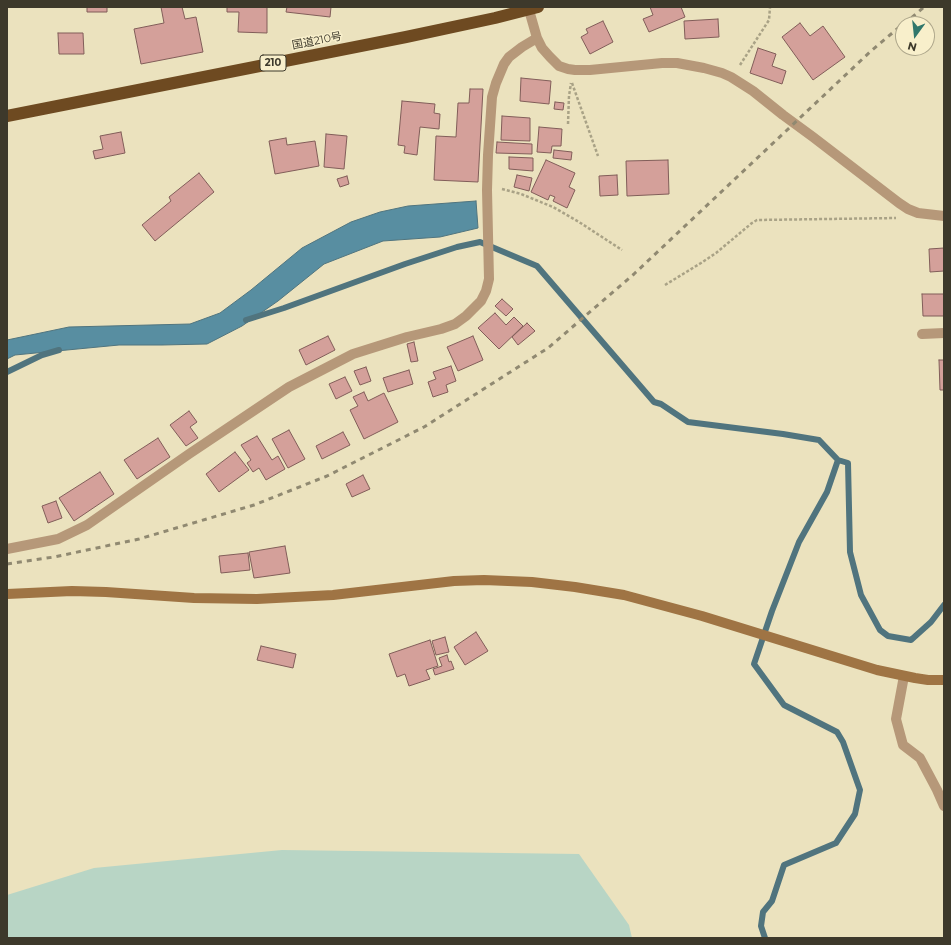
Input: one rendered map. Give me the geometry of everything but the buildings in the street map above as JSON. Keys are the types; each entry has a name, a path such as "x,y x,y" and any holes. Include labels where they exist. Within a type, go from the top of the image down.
{"highway":[{"name":"国道210号","path":"7,116 406,37 534,8"}],"street":[{"path":"534,8 537,38 542,48 559,66 575,70 590,70 662,63 677,63 715,70 731,77 753,91 782,115 908,209 918,213 944,216"},
{"path":"7,549 58,539 87,525 188,454 289,387 353,354 441,329 455,324 466,316 480,301 486,291 489,279 487,188 492,97 504,64 509,57 522,46 537,38"},
{"path":"922,334 944,333"},
{"path":"7,594 45,592 106,592 194,598 257,600 333,595 454,581 484,580 532,582 599,590 645,600 702,616 865,667 928,680 944,680"},
{"path":"904,676 896,719 903,745 920,758 944,806"}],"path":[{"path":"731,77 769,20 770,7"},
{"path":"568,124 571,81 598,156"},
{"path":"487,188 521,194 553,207 622,250"},
{"path":"665,284 716,254 757,220 899,218 906,217 914,211"}],"green space":[{"path":"282,850 579,854 629,925 632,938 7,938 7,895 94,868"}],"water":[{"path":"476,201 478,228 440,237 383,241 324,264 278,301 242,326 207,344 119,345 15,355 7,359 7,340 69,327 190,324 220,313 251,290 302,248 351,222 380,212 408,206"}],"waterway":[{"path":"246,320 284,308 405,264 457,247 480,242 537,266 654,402 661,404 688,422 819,440 838,460 848,463 850,552 861,595 880,630 888,636 911,640 931,622 944,605"},
{"path":"7,372 42,355 59,350"},
{"path":"765,938 761,926 763,912 772,901 784,865 836,843 855,814 860,790 843,742 837,732 784,705 754,664 772,611 799,542 827,492 838,460"}],"railway":[{"path":"913,16 924,7"},
{"path":"7,564 54,557 139,539 254,505 327,476 424,427 548,348 634,274 871,51 895,31"}]}
